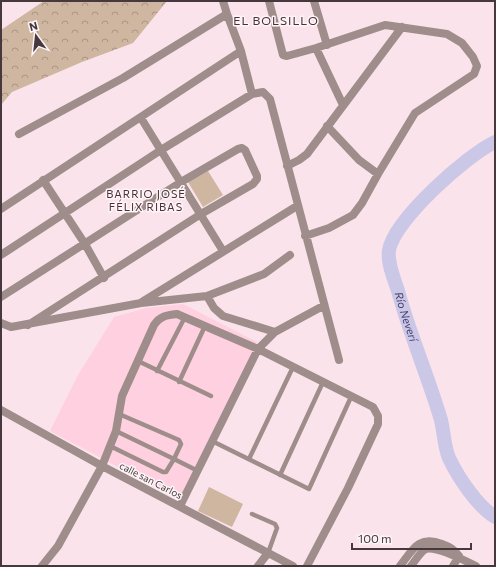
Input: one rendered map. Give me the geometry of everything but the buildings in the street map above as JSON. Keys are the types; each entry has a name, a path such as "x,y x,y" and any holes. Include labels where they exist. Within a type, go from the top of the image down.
{"street":[{"path":"223,1 240,51 252,94"},
{"path":"269,1 283,55 286,56 327,45 384,25 448,34 462,43 474,57 477,66 474,74 415,113 362,203 353,215 329,228 305,236"},
{"path":"314,1 327,45"},
{"path":"19,134 123,78 227,14"},
{"path":"287,166 307,154 402,27"},
{"path":"316,48 343,105"},
{"path":"1,209 43,180 141,118 240,51"},
{"path":"1,256 161,150 252,94 263,92 270,99 338,360"},
{"path":"141,118 223,251"},
{"path":"327,126 359,160 378,174"},
{"path":"1,297 181,182 238,149 242,148 245,150 257,179 253,184 201,214 104,278 28,325"},
{"path":"43,180 85,244 104,278"},
{"path":"141,303 297,206"},
{"path":"1,324 11,327 28,325 141,303 207,296 264,274 290,255"},
{"path":"207,296 214,308 223,316 275,332"},
{"path":"180,506 258,349 275,332 323,306"},
{"path":"42,566 58,546 102,466 116,430 122,396 158,320 165,316 177,314 258,349 372,407 378,416 378,424 348,488 307,566"},
{"name":"calle san Carlos","path":"1,410 102,466 293,566"},
{"path":"400,566 417,545 424,541 433,540 454,549 459,556"},
{"path":"411,566 422,551 426,549 459,556 476,566"},
{"path":"258,566 268,553"},
{"path":"453,566 459,556"}],"lane":[{"path":"157,371 185,317"},
{"path":"179,382 205,326"},
{"path":"138,361 179,382 211,396"},
{"path":"249,460 293,367"},
{"path":"280,474 323,382"},
{"path":"212,442 309,489 351,397"},
{"path":"110,446 164,472 174,459 181,444 179,440 119,414"},
{"path":"116,430 198,471"},
{"path":"252,514 275,524 277,528 268,553"}],"shaded area":[{"path":"183,304 257,342 179,499 50,431 78,375 114,317 146,308"}],"green space":[{"path":"44,1 167,1 133,43 82,62 12,92 1,105 1,30"},
{"path":"208,171 223,195 203,207 188,182"},
{"path":"209,487 243,504 232,527 198,511"}],"waterway":[{"name":"Río Neverí","path":"495,142 467,160 434,189 404,222 394,237 389,250 391,270 413,340 441,420 449,458 457,474 475,499 495,517"}],"district":[{"name":"EL BOLSILLO","path":"276,21"},
{"name":"BARRIO JOSÉ FÉLIX RIBAS","path":"146,200"}]}
